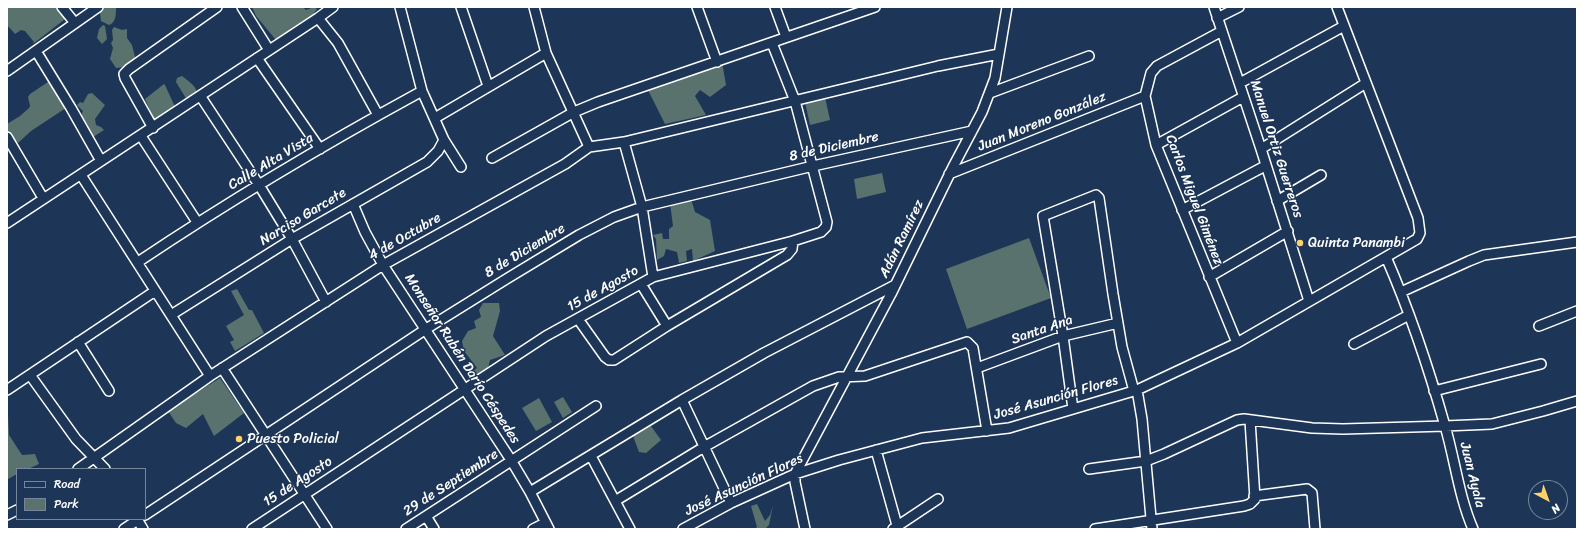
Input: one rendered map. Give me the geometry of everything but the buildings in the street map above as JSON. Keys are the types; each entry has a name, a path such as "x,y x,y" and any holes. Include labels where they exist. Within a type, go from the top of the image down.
{"street":[{"path":"62,7 74,24"},
{"path":"7,71 98,7"},
{"path":"242,7 269,50"},
{"path":"7,223 43,198 102,162 201,97 333,7"},
{"path":"400,7 422,91 444,140 461,167"},
{"path":"461,7 488,86"},
{"path":"534,7 546,53 589,147"},
{"path":"697,7 716,62"},
{"path":"775,7 786,38"},
{"path":"492,158 574,112 598,102 875,7"},
{"name":"Adán Ramírez","path":"795,474 895,285 990,93 996,78 1007,7"},
{"name":"Manuel Ortiz Guerreros","path":"1214,7 1240,83 1243,98 1261,148 1265,166 1288,231 1309,301"},
{"path":"1218,18 1239,7"},
{"path":"1261,148 1366,83 1337,7"},
{"path":"153,128 124,74 212,8"},
{"path":"318,18 338,43 378,114"},
{"path":"1240,83 1344,26"},
{"name":"Carlos Miguel Giménez","path":"1222,31 1157,66 1151,73 1146,96 1156,145 1237,343"},
{"name":"15 de Agosto","path":"252,529 546,336 653,277 821,232 826,227 827,222 813,166 795,101 772,43"},
{"path":"36,51 102,162"},
{"path":"435,118 546,53"},
{"name":"4 de Octubre","path":"79,468 222,368 384,265 552,171 589,147 624,142 938,66 999,54"},
{"path":"990,93 1089,56"},
{"path":"257,58 320,149"},
{"name":"José Asunción Flores","path":"683,529 731,503 795,474 922,438 987,432 1009,428 1136,390 1237,343 1417,239 1420,232 1418,218 1366,83"},
{"name":"Calle Alta Vista","path":"138,262 197,222 378,114 422,91"},
{"name":"Juan Moreno González","path":"949,174 1146,96"},
{"path":"201,97 292,239 326,302"},
{"path":"1156,145 1243,98"},
{"name":"8 de Diciembre","path":"146,514 426,329 579,235 614,217 642,207 813,166 972,131"},
{"path":"141,136 197,222"},
{"path":"7,137 43,198"},
{"name":"Narciso Garcete","path":"171,315 292,239 427,162 438,151 444,140"},
{"path":"624,142 642,207 653,277"},
{"path":"1182,210 1265,166"},
{"path":"81,175 210,376"},
{"path":"1277,201 1321,175"},
{"path":"1073,409 1063,336 1043,216 1096,195 1099,198 1122,347 1136,390 1146,461 1152,525"},
{"name":"Monseñor Rubén Darío Céspedes","path":"353,204 365,232 384,265 511,460 530,492 547,526"},
{"path":"1209,277 1288,231"},
{"path":"578,319 605,357 609,360 614,360 667,326 787,255 792,249 792,241"},
{"path":"1401,292 1484,255 1577,242"},
{"name":"Juan Ayala","path":"1386,257 1401,292 1434,391 1445,426 1467,514 1473,529"},
{"path":"641,284 667,326"},
{"path":"530,492 682,400 764,353 895,285"},
{"path":"7,390 155,290"},
{"path":"1539,326 1577,311"},
{"path":"1354,344 1409,315"},
{"name":"Santa Ana","path":"977,368 1063,336 1118,323"},
{"path":"78,342 109,391"},
{"path":"615,501 704,447 813,386 832,379 848,376 865,376 967,342 973,348 987,432"},
{"path":"1434,391 1541,364"},
{"path":"222,368 327,529"},
{"path":"30,375 76,439 104,468"},
{"path":"682,400 731,503"},
{"path":"1089,469 1146,461 1237,420 1250,420 1312,428 1343,429 1492,424 1577,401"},
{"name":"29 de Septiembre","path":"406,529 596,406"},
{"path":"1095,529 1152,525 1250,504 1255,499 1250,420"},
{"path":"876,450 896,528 938,499"},
{"path":"591,456 630,529"},
{"path":"795,474 795,482 805,529"},
{"path":"1254,496 1307,489 1310,490 1312,492 1315,529"},
{"path":"7,515 16,510"},
{"path":"426,516 434,529"},
{"name":"8 de Diciembre","path":"124,529 137,520"},
{"path":"533,529 547,526"}],"green space":[{"path":"7,7 59,7 66,15 65,19 33,44 34,42 25,31 21,30 15,34 7,25"},
{"path":"103,7 116,7 116,15 113,22 109,25 101,21 100,13"},
{"path":"252,7 303,7 306,10 314,7 317,9 311,17 276,40 256,16"},
{"path":"103,25 105,26 107,39 102,44 97,38 99,29"},
{"path":"114,27 122,30 127,29 127,38 132,45 136,61 125,67 116,68 110,59 113,48 111,43 113,40 112,30"},
{"path":"722,62 726,85 710,97 700,90 695,96 706,115 665,124 648,90"},
{"path":"182,76 193,85 197,93 187,100 176,82 177,78"},
{"path":"51,80 66,108 31,131 18,143 8,132 7,124 29,108 28,97 30,94"},
{"path":"164,84 176,109 155,122 145,99"},
{"path":"92,93 105,105 95,119 96,125 104,130 90,139 86,123 80,119 83,111 77,105 80,102 83,103 88,94"},
{"path":"825,97 830,120 810,125 805,102"},
{"path":"882,173 886,192 857,199 854,179"},
{"path":"691,199 695,212 710,220 715,251 693,261 692,249 686,251 687,261 679,263 677,252 666,249 664,256 657,260 656,239 653,235 662,233 663,239 669,239 669,229 673,226 670,203"},
{"path":"1029,238 1051,298 967,329 946,269"},
{"path":"237,289 249,310 252,310 264,333 235,351 230,342 234,340 226,326 244,315 231,291"},
{"path":"483,303 499,303 500,311 493,336 505,355 490,360 488,368 473,378 470,373 477,368 464,351 462,341 468,331 476,328 474,321 481,317 479,310"},
{"path":"220,378 244,413 214,436 203,414 186,428 176,423 168,411"},
{"path":"7,395 9,435 22,455 35,454 39,464 30,468 16,468 16,475 8,479"},
{"path":"563,397 572,412 563,418 554,402"},
{"path":"539,398 552,422 536,431 522,408"},
{"path":"651,426 661,440 646,453 639,452 633,436"},
{"path":"757,504 765,521 770,515 773,505 769,525 765,529 754,529 757,527 751,506"}],"place":[{"name":"Quinta Panambi","path":"1300,243"},
{"name":"Puesto Policial","path":"239,439"}]}
